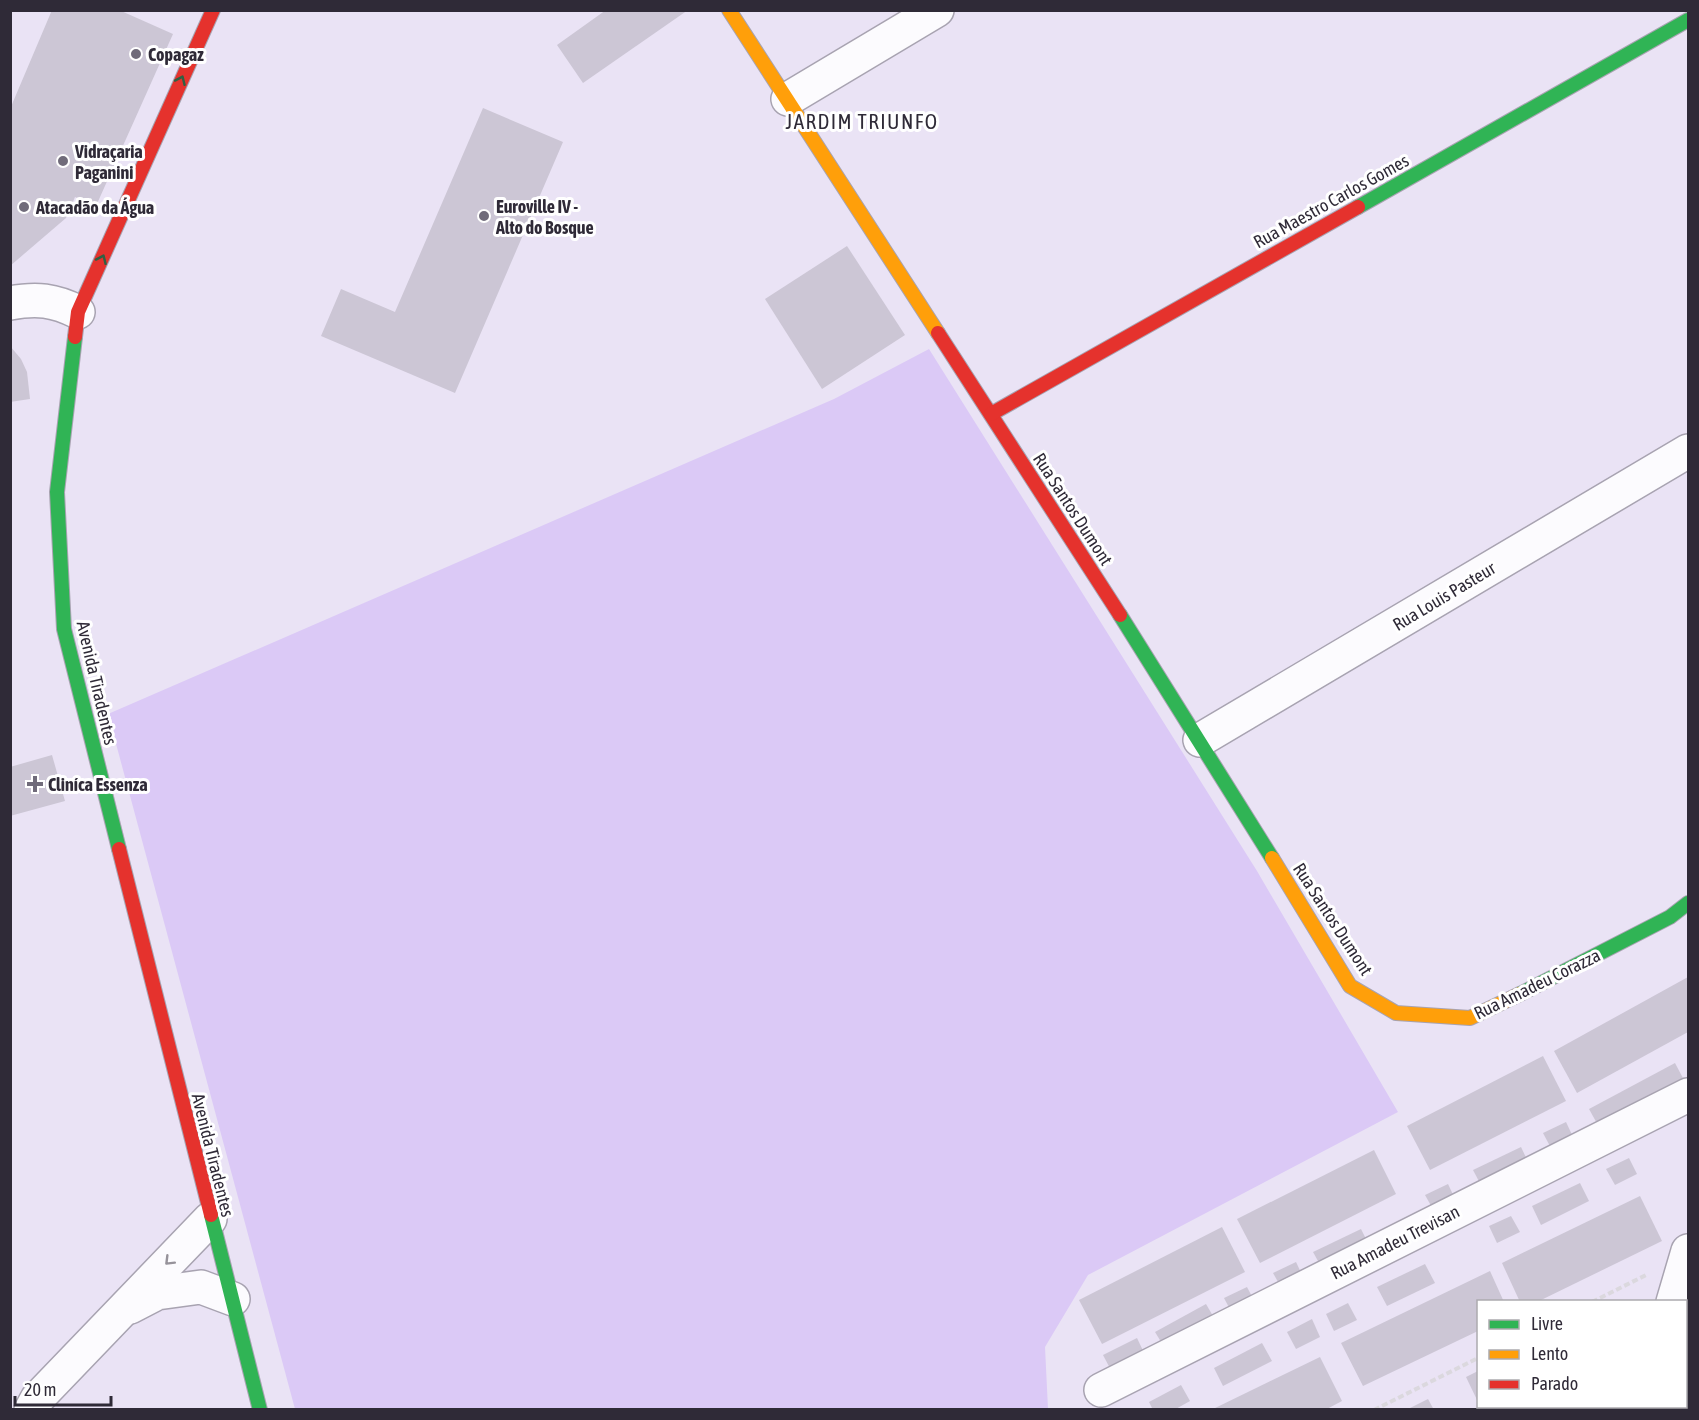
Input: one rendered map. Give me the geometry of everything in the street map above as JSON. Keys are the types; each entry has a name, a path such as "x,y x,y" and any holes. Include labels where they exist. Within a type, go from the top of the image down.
{"street":[{"name":"Avenida Tiradentes","path":"213,10 78,312 57,492 64,629 210,1219 233,1299 260,1410"},
{"name":"Rua Santos Dumont","path":"729,10 1200,740 1350,986 1396,1013"},
{"path":"788,99 937,10"},
{"name":"Rua Maestro Carlos Gomes","path":"991,414 1689,20"},
{"path":"10,303 34,299 57,302 78,312"},
{"name":"Rua Louis Pasteur","path":"1200,740 1689,451"},
{"name":"Rua Amadeu Corazza","path":"1396,1013 1470,1018 1682,912"},
{"name":"Rua Amadeu Trevisan","path":"1101,1390 1689,1095"},
{"path":"26,1404 210,1219"},
{"path":"1674,1300 1688,1252"},
{"path":"116,1315 158,1293 201,1287 233,1299"}],"path":[{"path":"1596,1300 1688,1252"},
{"path":"1374,1410 1477,1359"}],"shaded area":[{"path":"929,349 1257,871 1398,1112 1088,1275 1045,1347 1048,1409 295,1409 108,714 834,399"}],"building":[{"path":"52,10 119,10 173,34 96,206 75,197 66,218 10,266 10,109"},
{"path":"606,10 688,10 583,83 557,45"},
{"name":"Euroville IV - Alto do Bosque","path":"483,108 563,142 455,393 321,336 341,289 395,312"},
{"path":"847,246 905,335 822,389 765,299"},
{"path":"10,346 21,359 27,372 30,399 10,402"},
{"name":"Cliníca Essenza","path":"52,755 65,801 10,816 10,767"},
{"path":"1688,977 1688,1032 1577,1093 1554,1051"},
{"path":"1543,1056 1566,1101 1430,1170 1407,1126"},
{"path":"1675,1063 1684,1080 1599,1127 1589,1109"},
{"path":"1566,1122 1574,1139 1552,1150 1543,1133"},
{"path":"1521,1147 1530,1166 1483,1189 1473,1170"},
{"path":"1374,1150 1396,1194 1260,1263 1237,1219"},
{"path":"1629,1158 1637,1174 1615,1185 1606,1169"},
{"path":"1580,1183 1589,1201 1541,1225 1532,1206"},
{"path":"1448,1184 1456,1201 1434,1211 1425,1195"},
{"path":"1640,1196 1662,1241 1541,1300 1519,1300 1502,1263"},
{"path":"1511,1216 1520,1232 1497,1243 1489,1226"},
{"path":"1222,1227 1245,1272 1102,1344 1079,1300"},
{"path":"1361,1229 1370,1247 1323,1270 1313,1252"},
{"path":"1296,1262 1304,1279 1282,1289 1273,1273"},
{"path":"1425,1264 1435,1283 1387,1306 1377,1287"},
{"path":"1490,1271 1503,1300 1477,1300 1477,1331 1363,1386 1341,1343"},
{"path":"1247,1287 1256,1304 1233,1315 1224,1298"},
{"path":"1348,1303 1357,1320 1334,1331 1326,1314"},
{"path":"1206,1304 1217,1323 1166,1350 1155,1332"},
{"path":"1312,1319 1320,1337 1296,1349 1287,1332"},
{"path":"1137,1338 1146,1357 1113,1374 1103,1355"},
{"path":"1262,1343 1272,1361 1223,1386 1214,1368"},
{"path":"1320,1357 1342,1401 1325,1410 1211,1410"},
{"path":"1477,1372 1477,1400 1466,1377"},
{"path":"1181,1385 1190,1401 1174,1410 1153,1410 1149,1402"},
{"path":"1428,1399 1434,1410 1406,1410"},
{"path":"1481,1408 1517,1408 1513,1410 1482,1410"},
{"path":"1551,1408 1594,1408 1591,1410 1547,1410"}],"traffic: fast":[{"path":"1358,207 1688,20"},
{"path":"75,337 57,492 64,629 119,849"},
{"path":"1120,615 1272,858"},
{"path":"1520,994 1670,917 1688,903"},
{"path":"211,1215 260,1410"}],"traffic: slow":[{"path":"729,10 938,333"},
{"path":"1272,858 1350,986 1396,1013 1470,1018 1520,994"}],"traffic: jam":[{"path":"75,337 78,312 213,10"},
{"path":"991,414 1358,207"},
{"path":"938,333 1120,615"},
{"path":"119,849 211,1215"}],"place":[{"name":"Copagaz","path":"136,54"},
{"name":"Vidraçaria Paganini","path":"63,161"},
{"name":"Atacadão da Água","path":"24,207"},
{"name":"Euroville IV - Alto do Bosque","path":"484,216"},
{"name":"Cliníca Essenza","path":"35,784"}],"district":[{"name":"JARDIM TRIUNFO","path":"862,121"}]}
